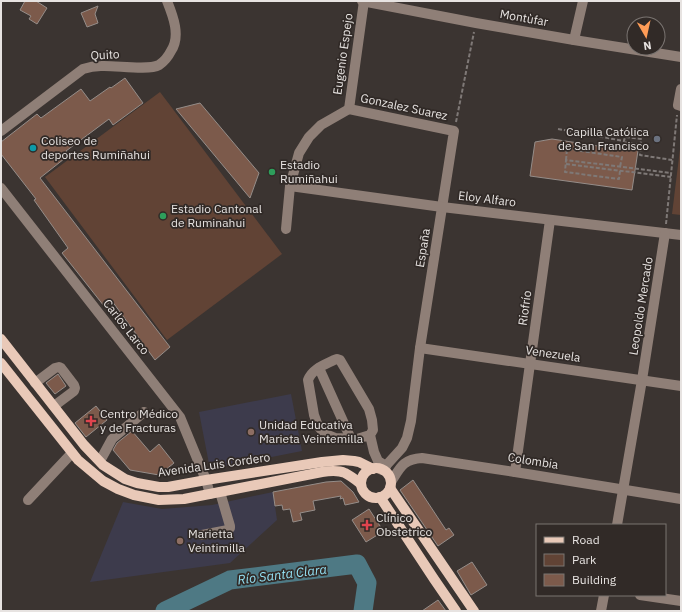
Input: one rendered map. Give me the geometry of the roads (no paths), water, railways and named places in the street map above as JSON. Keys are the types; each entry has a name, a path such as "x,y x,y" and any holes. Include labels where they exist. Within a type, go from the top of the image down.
{"main road":[{"name":"Avenida Luis Cordero","path":"1,339 84,445 104,465 125,479 150,486 168,487 342,460 360,462 380,468"},
{"name":"Avenida Luis Cordero","path":"1,363 78,460 103,481 134,495 159,500 184,499 322,472 345,473 361,484"},
{"path":"390,485 384,495 380,497 371,497 364,492 361,484 366,473 380,468 388,475 390,485 474,611"},
{"path":"380,497 456,611"}],"street":[{"name":"Quito","path":"1,131 83,69 91,66 102,65 150,67 158,65 167,58 174,48 176,35 173,16 167,1"},
{"name":"Montùfar","path":"364,1 476,23 681,57"},
{"name":"Eugenio Espejo","path":"286,229 290,186 299,153 309,137 320,125 348,109 364,1"},
{"path":"574,40 583,1"},
{"path":"680,105 681,89"},
{"name":"Gonzalez Suarez","path":"348,109 454,131"},
{"name":"España","path":"380,468 402,448 407,438 411,421 420,348 454,131"},
{"name":"Eloy Alfaro","path":"290,186 442,207 681,235"},
{"name":"Carlos Larco","path":"1,188 180,417 206,480 215,493 230,526 228,530 202,535"},
{"name":"Riofrío","path":"515,472 550,220"},
{"name":"Leopoldo Mercado","path":"617,524 665,233"},
{"name":"Venezuela","path":"420,348 681,386"},
{"path":"334,360 340,360 369,409 373,430 370,435 357,439 335,438 325,434 318,426 314,415 308,380 313,371 334,360"},
{"path":"35,383 54,368 61,368 75,388 74,391 54,406"},
{"path":"319,368 351,438"},
{"path":"100,461 112,439 144,412"},
{"path":"370,435 375,456 380,468"},
{"path":"28,500 72,453"},
{"name":"Colombia","path":"390,485 402,465 414,458 422,458 681,499"},
{"path":"601,611 604,596"},
{"path":"647,596 681,601"}],"waterway":[{"name":"Río Santa Clara","path":"165,611 230,580 357,564 367,583 363,611"}],"place":[{"name":"Capilla Católica de San Francisco","path":"657,139"},
{"name":"Coliseo de deportes Rumiñahui","path":"33,148"},
{"name":"Estadio Rumiñahui","path":"272,172"},
{"name":"Estadio Cantonal de Ruminahui","path":"163,216"},
{"name":"Centro Médico y de Fracturas","path":"91,421"},
{"name":"Unidad Educativa Marieta Veintemilla","path":"251,432"},
{"name":"Clínico Obstetrico","path":"367,525"},
{"name":"Marietta Veintimilla","path":"180,541"}]}
